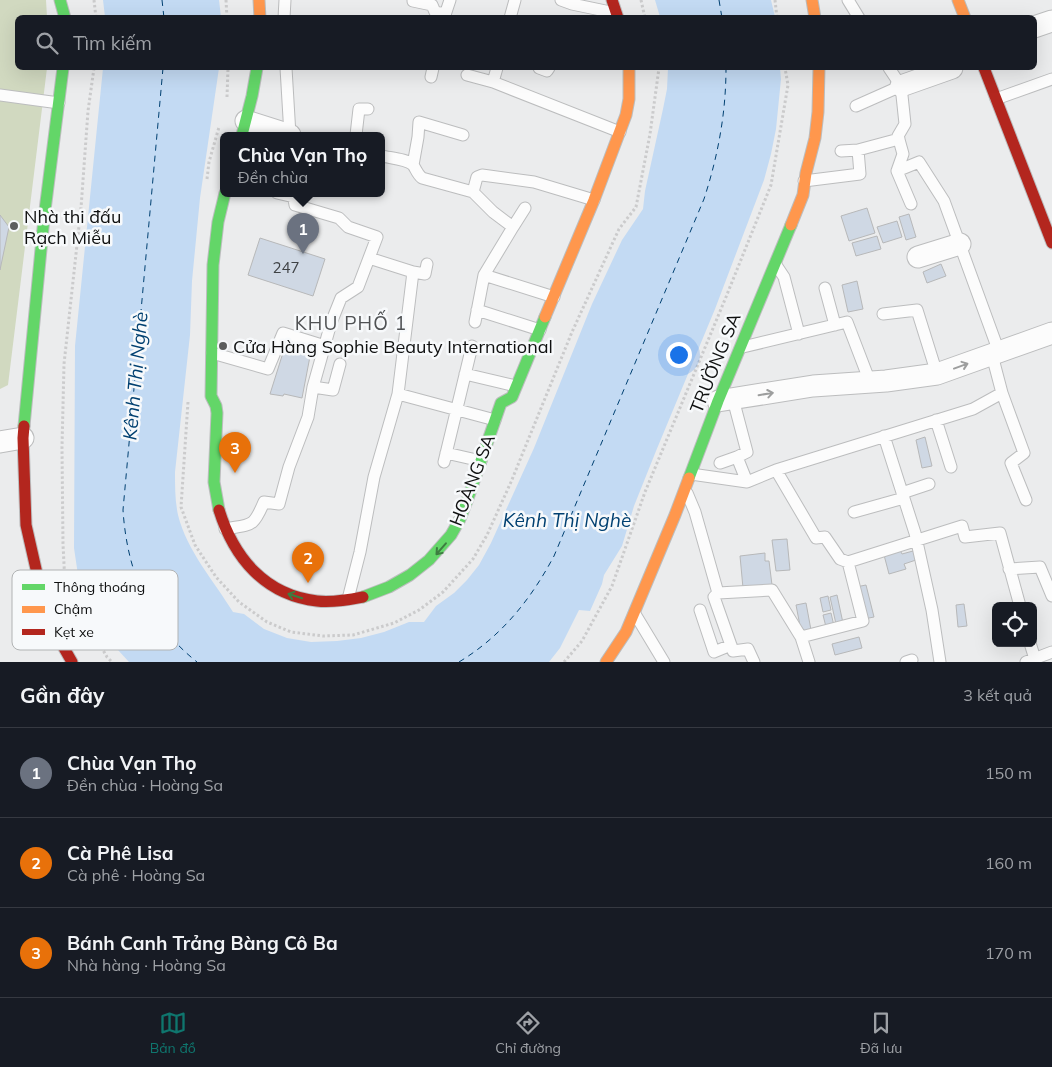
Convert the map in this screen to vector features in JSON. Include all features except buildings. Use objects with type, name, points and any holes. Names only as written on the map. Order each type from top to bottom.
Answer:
[{"type":"street","points":[[60,0],[64,15]]},
{"type":"street","points":[[259,0],[260,15]]},
{"type":"street","points":[[612,0],[617,15]]},
{"type":"street","points":[[812,0],[814,15]]},
{"type":"street","points":[[958,0],[963,15]]},
{"type":"street","points":[[1037,26],[1052,21]]},
{"type":"street","points":[[35,570],[26,525],[24,438],[44,218],[63,70]]},
{"type":"street","points":[[257,70],[244,128],[270,132]]},
{"type":"street","name":"HOÀNG SA","points":[[211,396],[217,408],[214,483],[219,510],[225,529],[241,556],[255,573],[273,587],[292,596],[312,601],[335,602],[378,592],[410,576],[424,566],[437,554],[460,520],[481,462],[499,422],[501,403],[514,391],[554,297],[594,200],[626,115],[629,99],[629,70]]},
{"type":"street","name":"TRƯỜNG SA","points":[[606,662],[626,632],[691,474],[726,400],[740,348],[803,195],[803,181],[815,136],[819,70]]},
{"type":"street","points":[[901,86],[946,70]]},
{"type":"street","points":[[985,70],[1049,230]]},
{"type":"street","name":"HOÀNG SA","points":[[204,409],[211,396],[214,252],[218,222],[225,197]]},
{"type":"street","points":[[918,257],[960,244]]},
{"type":"street","points":[[726,400],[813,386],[870,382],[937,374],[1052,333]]},
{"type":"street","points":[[514,391],[517,410]]},
{"type":"street","points":[[0,442],[24,438]]},
{"type":"street","points":[[202,445],[216,447]]},
{"type":"street","points":[[65,650],[72,662]]},
{"type":"lane","points":[[284,15],[285,0]]},
{"type":"lane","points":[[413,0],[432,5],[435,12],[442,15]]},
{"type":"lane","points":[[444,15],[450,0]]},
{"type":"lane","points":[[511,15],[514,0]]},
{"type":"lane","points":[[562,0],[613,15]]},
{"type":"lane","points":[[848,0],[856,15]]},
{"type":"lane","points":[[286,70],[290,132]]},
{"type":"lane","points":[[493,82],[496,70]]},
{"type":"lane","points":[[890,70],[901,86],[905,124],[898,136],[903,154],[897,171],[911,204]]},
{"type":"lane","points":[[468,75],[493,82],[620,132]]},
{"type":"lane","points":[[996,99],[1052,79]]},
{"type":"lane","points":[[856,106],[901,86]]},
{"type":"lane","points":[[0,95],[59,103]]},
{"type":"lane","points":[[356,132],[359,109],[368,109]]},
{"type":"lane","points":[[413,165],[418,137],[414,121],[464,135]]},
{"type":"lane","points":[[841,151],[858,150],[899,140]]},
{"type":"lane","points":[[803,181],[860,174],[858,150]]},
{"type":"lane","points":[[385,157],[413,165],[422,178],[472,192],[493,212],[513,227]]},
{"type":"lane","points":[[897,171],[919,162],[944,201],[996,353],[1002,393],[1024,453],[1011,463],[1026,500]]},
{"type":"lane","points":[[472,192],[477,177],[482,175],[534,182],[594,200]]},
{"type":"lane","points":[[225,529],[252,523],[257,518],[264,502],[279,504],[289,467],[308,417],[313,387],[341,298],[358,287],[377,237],[348,227],[339,218],[295,205],[294,197]]},
{"type":"lane","points":[[475,322],[484,275],[525,208]]},
{"type":"lane","points":[[369,258],[425,274],[427,264]]},
{"type":"lane","points":[[774,264],[784,277],[799,334]]},
{"type":"lane","points":[[347,600],[360,552],[374,477],[398,394],[413,272]]},
{"type":"lane","points":[[484,275],[554,297]]},
{"type":"lane","points":[[825,288],[834,325]]},
{"type":"lane","points":[[477,310],[540,330]]},
{"type":"lane","points":[[883,314],[917,310],[937,374]]},
{"type":"lane","points":[[740,348],[847,322],[870,382]]},
{"type":"lane","points":[[212,353],[268,369],[283,333],[325,346]]},
{"type":"lane","points":[[472,346],[446,458],[481,462]]},
{"type":"lane","points":[[313,387],[333,390],[340,364]]},
{"type":"lane","points":[[465,374],[514,391]]},
{"type":"lane","points":[[691,474],[747,482],[776,470],[973,409],[1002,393]]},
{"type":"lane","points":[[398,394],[499,422]]},
{"type":"lane","points":[[720,463],[747,452],[726,400]]},
{"type":"lane","points":[[936,420],[951,467]]},
{"type":"lane","points":[[884,436],[916,540],[932,610],[940,662]]},
{"type":"lane","points":[[737,457],[747,482]]},
{"type":"lane","points":[[776,470],[816,538],[825,537],[840,559],[848,562],[962,526],[965,536],[1000,533],[1019,602]]},
{"type":"lane","points":[[854,512],[929,484]]},
{"type":"lane","points":[[685,489],[696,512],[718,593]]},
{"type":"lane","points":[[801,636],[863,621],[848,562]]},
{"type":"lane","points":[[1010,569],[1040,567],[1052,596]]},
{"type":"lane","points":[[754,662],[748,649],[733,651],[714,597],[718,593],[772,590],[801,636],[809,662]]},
{"type":"lane","points":[[700,610],[714,652],[731,646]]},
{"type":"lane","points":[[634,613],[664,662]]},
{"type":"lane","points":[[1030,647],[1030,661],[1052,652]]},
{"type":"path","points":[[94,0],[96,15]]},
{"type":"path","points":[[226,0],[227,15]]},
{"type":"path","points":[[641,0],[644,15]]},
{"type":"path","points":[[775,0],[777,15]]},
{"type":"path","points":[[64,570],[62,447],[64,364],[81,208],[88,111],[94,70]]},
{"type":"path","points":[[227,100],[228,70]]},
{"type":"path","points":[[189,398],[181,507],[195,545],[216,576],[239,602],[267,622],[291,632],[323,636],[353,635],[394,623],[419,610],[443,592],[473,560],[487,535],[511,482],[572,332],[619,229],[636,206],[650,134],[659,70]]},
{"type":"path","points":[[564,662],[582,641],[612,586],[645,492],[723,306],[771,185],[788,85],[785,70]]},
{"type":"path","points":[[207,181],[209,162],[219,126]]},
{"type":"path","points":[[103,650],[112,662]]},
{"type":"green space","name":"Nhà thi đấu Rạch Miễu","points":[[0,0],[46,0],[47,15],[15,15],[15,70],[47,70],[8,385],[0,389]]},
{"type":"water","points":[[103,0],[219,0],[221,15],[105,15]]},
{"type":"water","points":[[655,0],[771,0],[775,15],[659,15]]},
{"type":"water","name":"Kênh Thị Nghè","points":[[103,70],[219,70],[200,198],[192,281],[190,335],[175,472],[177,510],[182,528],[194,553],[233,612],[244,614],[264,629],[287,638],[311,642],[337,641],[361,638],[384,632],[409,622],[424,622],[436,606],[454,593],[467,580],[479,565],[491,543],[534,448],[592,304],[622,240],[643,209],[645,191],[667,89],[668,70],[780,70],[776,129],[764,180],[715,309],[634,506],[622,546],[604,575],[590,611],[579,610],[560,648],[549,662],[129,662],[118,650],[178,650],[178,570],[77,570],[74,548],[75,346]]},
{"type":"ferry route","points":[[162,0],[164,15]]},
{"type":"ferry route","points":[[719,0],[722,15]]},
{"type":"ferry route","points":[[134,570],[125,532],[123,510],[163,70]]},
{"type":"ferry route","points":[[459,662],[489,641],[514,615],[536,587],[554,556],[704,199],[720,134],[725,101],[726,70]]},
{"type":"ferry route","points":[[178,645],[197,662]]},
{"type":"traffic: fast","points":[[60,0],[64,15]]},
{"type":"traffic: fast","points":[[24,426],[44,218],[63,70]]},
{"type":"traffic: fast","points":[[243,132],[257,70]]},
{"type":"traffic: fast","points":[[219,510],[214,482],[217,413],[211,396],[213,265],[218,222],[224,197]]},
{"type":"traffic: fast","points":[[689,478],[718,401],[791,225]]},
{"type":"traffic: fast","points":[[363,597],[389,587],[410,575],[429,560],[451,535],[467,501],[501,403],[512,397],[545,317]]},
{"type":"traffic: slow","points":[[259,0],[260,15]]},
{"type":"traffic: slow","points":[[812,0],[814,15]]},
{"type":"traffic: slow","points":[[958,0],[964,15]]},
{"type":"traffic: slow","points":[[545,317],[594,200],[626,115],[629,99],[629,70]]},
{"type":"traffic: slow","points":[[791,225],[803,195],[806,173],[815,138],[819,70]]},
{"type":"traffic: slow","points":[[606,662],[626,632],[689,478]]},
{"type":"traffic: jam","points":[[612,0],[617,15]]},
{"type":"traffic: jam","points":[[985,70],[1052,243]]},
{"type":"traffic: jam","points":[[24,426],[26,525],[36,570]]},
{"type":"traffic: jam","points":[[219,510],[233,544],[254,571],[267,582],[282,591],[298,597],[323,602],[363,597]]},
{"type":"traffic: jam","points":[[65,650],[72,662]]},
{"type":"place","name":"Nhà thi đấu Rạch Miễu","points":[[14,226]]},
{"type":"place","name":"Chùa Vạn Thọ","points":[[303,254]]},
{"type":"place","name":"Cửa Hàng Sophie Beauty International","points":[[223,346]]},
{"type":"place","name":"Bánh Canh Trảng Bàng Cô Ba","points":[[235,473]]},
{"type":"place","name":"Cà Phê Lisa","points":[[308,583]]},
{"type":"district","name":"KHU PHỐ 1","points":[[351,323]]}]
